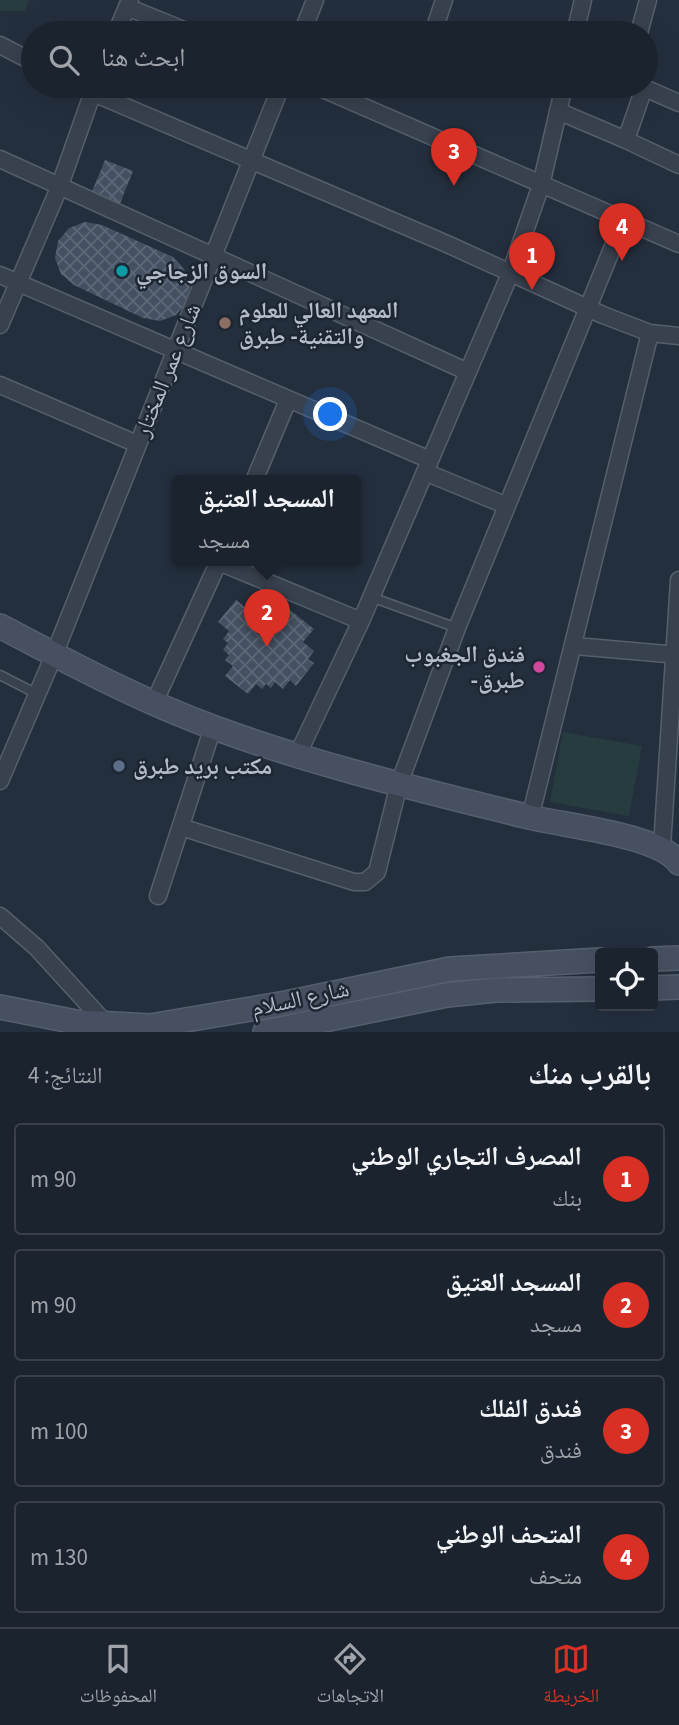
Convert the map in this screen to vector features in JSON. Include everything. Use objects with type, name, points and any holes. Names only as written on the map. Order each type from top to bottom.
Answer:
[{"type":"main road","points":[[0,626],[154,703],[213,727],[297,755],[399,784],[530,818],[662,847],[679,863]]},
{"type":"main road","points":[[658,959],[679,958]]},
{"type":"main road","name":"شارع السلام","points":[[0,1007],[33,1016],[107,1025],[150,1026],[450,969],[595,960]]},
{"type":"main road","points":[[658,988],[679,988]]},
{"type":"main road","name":"شارع السلام","points":[[265,1032],[447,995],[496,990],[595,989]]},
{"type":"street","points":[[307,21],[315,0]]},
{"type":"street","points":[[437,21],[444,0]]},
{"type":"street","points":[[578,21],[583,0]]},
{"type":"street","points":[[642,21],[648,0]]},
{"type":"street","points":[[121,21],[128,4],[165,21]]},
{"type":"street","points":[[0,45],[21,56]]},
{"type":"street","points":[[658,94],[679,103]]},
{"type":"street","points":[[0,325],[59,188],[91,98]]},
{"type":"street","points":[[112,98],[587,307],[650,333],[679,337]]},
{"type":"street","name":"شارع عمر المختار","points":[[0,781],[54,655],[276,98]]},
{"type":"street","points":[[343,98],[623,222],[679,244]]},
{"type":"street","points":[[297,755],[361,621],[510,274],[541,186],[561,98]]},
{"type":"street","points":[[626,140],[639,98]]},
{"type":"street","points":[[558,111],[679,165]]},
{"type":"street","points":[[0,159],[468,372]]},
{"type":"street","points":[[181,827],[354,882],[365,881],[377,872],[399,784],[457,628],[505,505],[623,222]]},
{"type":"street","points":[[0,275],[288,400],[505,505]]},
{"type":"street","points":[[530,818],[575,646],[650,333]]},
{"type":"street","points":[[0,385],[137,444]]},
{"type":"street","points":[[257,475],[288,400]]},
{"type":"street","points":[[154,703],[217,566]]},
{"type":"street","points":[[229,566],[361,621]]},
{"type":"street","points":[[662,847],[679,580]]},
{"type":"street","points":[[575,646],[675,654]]},
{"type":"street","points":[[158,896],[213,727]]},
{"type":"street","points":[[0,916],[37,948],[107,1025]]},
{"type":"lane","points":[[371,597],[457,628]]},
{"type":"lane","points":[[0,675],[37,694]]},
{"type":"green space","points":[[0,0],[29,0],[25,11],[0,11]]},
{"type":"green space","points":[[563,732],[642,746],[629,816],[550,802]]},
{"type":"building","points":[[105,160],[133,171],[119,206],[91,194]]},
{"type":"building","name":"السوق الزجاجي","points":[[85,222],[102,225],[173,257],[184,269],[190,285],[187,302],[176,315],[160,321],[143,318],[74,285],[61,274],[55,258],[58,241],[69,228]]},
{"type":"building","points":[[275,598],[314,629],[303,642],[314,651],[308,659],[314,663],[296,686],[290,680],[283,689],[275,682],[271,688],[266,684],[262,689],[256,684],[248,694],[225,676],[233,666],[225,660],[229,655],[223,650],[228,643],[223,639],[229,631],[218,622],[236,600],[246,608],[252,601],[265,611]]},
{"type":"place","name":"فندق الفلك","points":[[454,186]]},
{"type":"place","name":"المتحف الوطني","points":[[622,261]]},
{"type":"place","name":"السوق الزجاجي","points":[[122,271]]},
{"type":"place","name":"المصرف التجاري الوطني","points":[[532,290]]},
{"type":"place","name":"المعهد العالي للعلوم والتقنية- طبرق","points":[[225,323]]},
{"type":"place","name":"المسجد العتيق","points":[[267,647]]},
{"type":"place","name":"فندق الجغبوب -طبرق","points":[[539,667]]},
{"type":"place","name":"مكتب بريد طبرق","points":[[119,766]]}]
